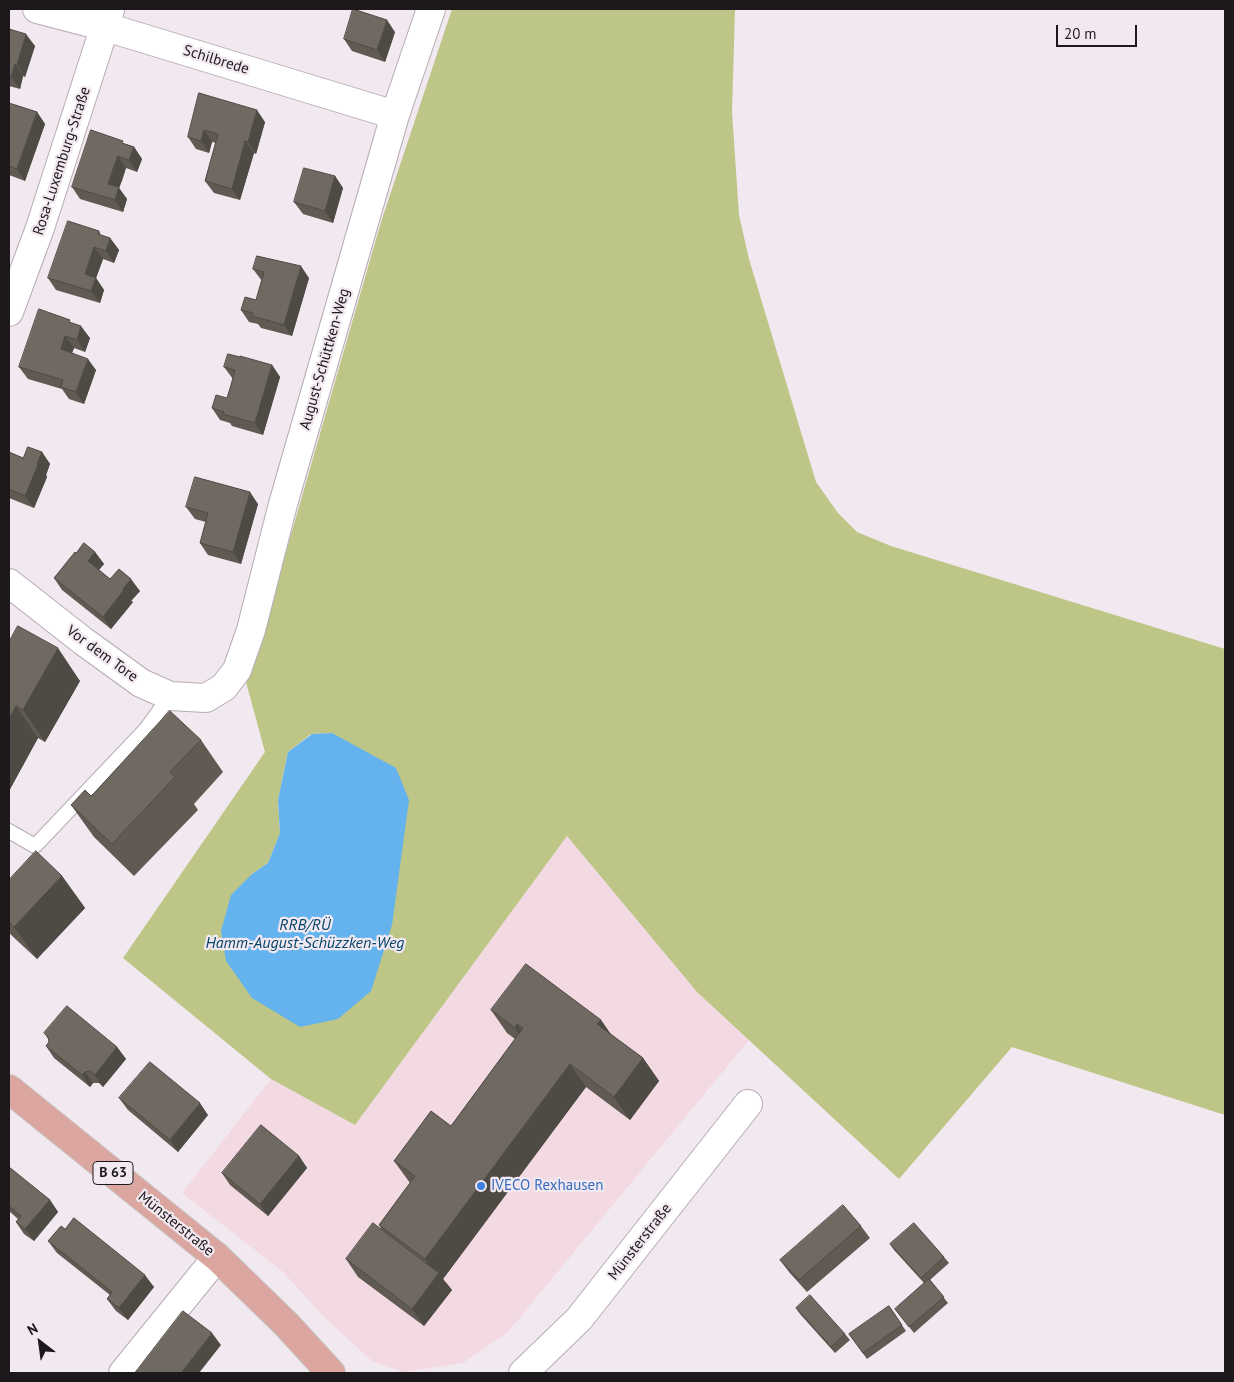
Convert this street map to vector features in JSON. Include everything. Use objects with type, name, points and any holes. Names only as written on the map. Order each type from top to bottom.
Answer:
[{"type":"main road","name":"Münsterstraße","points":[[9,1089],[217,1257],[286,1324],[331,1373]]},
{"type":"street","name":"Schilbrede","points":[[37,9],[108,18],[395,115]]},
{"type":"street","name":"August-Schüttken-Weg","points":[[206,698],[224,687],[237,670],[251,630],[286,495],[395,115],[431,9]]},
{"type":"street","name":"Rosa-Luxemburg-Straße","points":[[9,312],[40,228],[108,18]]},
{"type":"street","name":"Vor dem Tore","points":[[9,583],[83,642],[141,683],[170,696],[206,698]]},
{"type":"street","name":"Münsterstraße","points":[[523,1373],[579,1319],[748,1104]]},
{"type":"street","points":[[123,1373],[217,1257]]},
{"type":"lane","points":[[9,831],[35,846],[146,728],[170,696]]},
{"type":"shaded area","points":[[567,836],[697,992],[749,1040],[508,1332],[463,1363],[403,1372],[372,1361],[326,1319],[283,1272],[182,1193],[271,1079],[355,1125]]},
{"type":"green space","points":[[452,9],[735,9],[732,112],[739,215],[749,259],[816,482],[838,513],[857,532],[891,546],[1225,649],[1225,1115],[1012,1047],[899,1179],[697,992],[567,836],[355,1125],[271,1079],[123,958],[265,752],[246,682],[271,604],[381,222]],"holes":[[[332,733],[226,961],[252,874],[268,863],[280,833],[278,800],[288,752],[311,734]]]},
{"type":"water","name":"RRB/RÜ Hamm-August-Schüzzken-Weg","points":[[332,733],[396,768],[409,800],[392,925],[371,991],[338,1019],[300,1027],[252,998],[226,961],[221,931],[231,895],[252,874],[268,863],[280,833],[278,800],[288,752],[312,734]]},
{"type":"building","points":[[353,9],[387,20],[377,50],[344,39]]},
{"type":"building","points":[[9,29],[26,34],[17,65],[15,64],[11,77],[9,76]]},
{"type":"building","points":[[199,93],[257,110],[248,142],[245,141],[232,189],[205,181],[218,134],[204,130],[201,141],[188,137]]},
{"type":"building","points":[[9,103],[37,112],[17,169],[9,166]]},
{"type":"building","points":[[91,130],[123,141],[122,143],[134,147],[129,160],[118,156],[113,169],[108,184],[119,187],[115,200],[72,187]]},
{"type":"building","points":[[304,168],[335,176],[325,211],[294,202]]},
{"type":"building","points":[[68,221],[99,231],[98,234],[110,238],[106,251],[94,247],[85,274],[96,278],[91,291],[48,278]]},
{"type":"building","points":[[257,256],[301,266],[284,325],[252,316],[253,313],[241,310],[245,297],[256,300],[264,272],[253,269]]},
{"type":"building","points":[[39,309],[81,326],[77,340],[65,336],[61,349],[88,359],[76,392],[61,387],[63,380],[19,367]]},
{"type":"building","points":[[228,354],[272,365],[255,423],[223,414],[224,412],[212,408],[216,395],[227,398],[231,385],[235,370],[224,367]]},
{"type":"building","points":[[28,447],[42,452],[25,496],[9,489],[9,452],[23,458]]},
{"type":"building","points":[[195,477],[250,492],[233,552],[200,543],[208,513],[186,507]]},
{"type":"building","points":[[84,543],[95,552],[88,561],[110,579],[119,569],[131,579],[103,617],[54,578]]},
{"type":"building","points":[[18,626],[58,648],[23,710],[16,706],[9,719],[9,642]]},
{"type":"building","points":[[170,711],[201,740],[170,772],[175,777],[112,844],[71,805],[85,790],[91,796]]},
{"type":"building","points":[[36,851],[62,876],[14,927],[9,922],[9,880]]},
{"type":"building","points":[[526,964],[601,1020],[597,1024],[643,1058],[614,1097],[570,1064],[425,1259],[379,1225],[415,1176],[394,1161],[431,1111],[451,1126],[523,1028],[517,1024],[515,1028],[491,1010]]},
{"type":"building","points":[[67,1006],[117,1047],[95,1075],[90,1071],[82,1075],[46,1046],[49,1042],[48,1037],[44,1033]]},
{"type":"building","points":[[150,1062],[200,1103],[170,1140],[119,1098]]},
{"type":"building","points":[[261,1125],[299,1156],[260,1204],[222,1173]]},
{"type":"building","points":[[9,1167],[50,1200],[25,1229],[16,1222],[21,1216],[9,1206]]},
{"type":"building","points":[[843,1205],[861,1226],[799,1280],[780,1260]]},
{"type":"building","points":[[74,1218],[145,1275],[119,1308],[107,1299],[112,1292],[48,1241],[61,1226],[65,1229]]},
{"type":"building","points":[[373,1223],[439,1273],[412,1309],[346,1259]]},
{"type":"building","points":[[914,1223],[944,1257],[921,1278],[890,1244]]},
{"type":"building","points":[[929,1279],[944,1297],[909,1327],[895,1309]]},
{"type":"building","points":[[810,1295],[845,1334],[831,1347],[796,1308]]},
{"type":"building","points":[[889,1306],[902,1325],[863,1353],[849,1334]]},
{"type":"building","points":[[183,1311],[212,1333],[181,1373],[135,1373]]},
{"type":"place","name":"IVECO Rexhausen","points":[[481,1186]]}]
